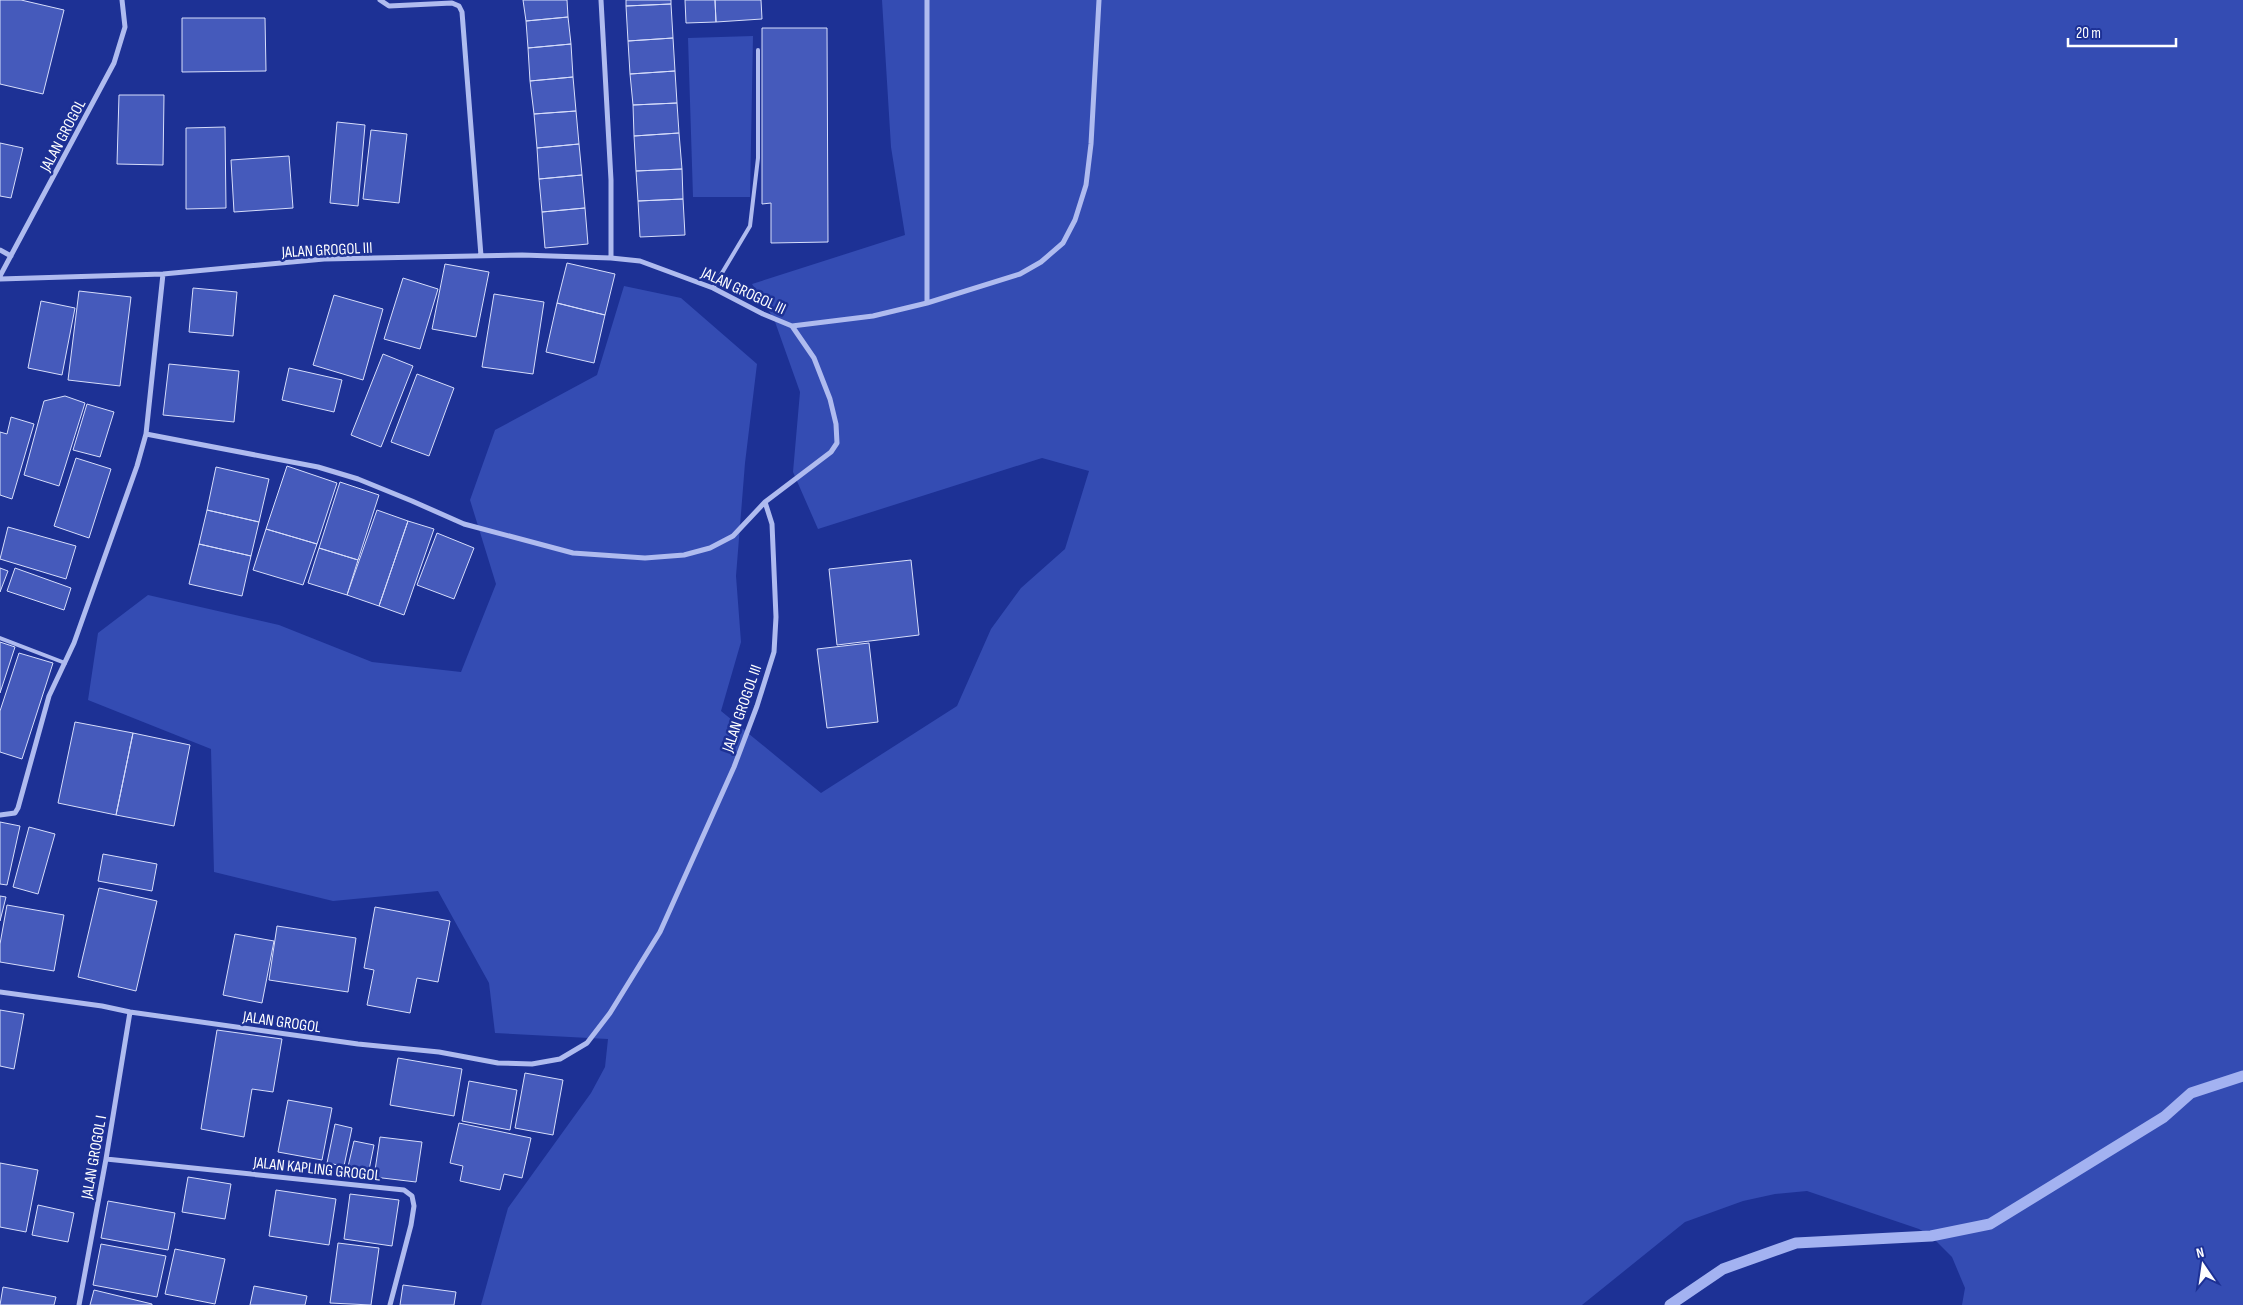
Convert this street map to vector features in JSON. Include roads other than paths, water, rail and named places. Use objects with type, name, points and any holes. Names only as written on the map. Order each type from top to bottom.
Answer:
[{"type":"street","name":"JALAN GROGOL","points":[[0,277],[114,63],[125,27],[122,0]]},
{"type":"street","points":[[380,0],[389,6],[452,3],[459,6],[462,12],[481,256]]},
{"type":"street","points":[[601,0],[611,180],[611,258]]},
{"type":"street","points":[[927,0],[927,303]]},
{"type":"street","points":[[792,326],[873,316],[927,303],[1020,274],[1041,262],[1063,243],[1075,220],[1086,185],[1091,144],[1100,0]]},
{"type":"street","points":[[0,250],[11,256]]},
{"type":"street","name":"JALAN GROGOL III","points":[[0,277],[163,274],[324,259],[481,256],[611,258],[640,261],[713,288],[763,314],[792,326],[814,358],[830,399],[836,424],[837,443],[831,452],[765,502],[772,524],[776,617],[774,652],[753,715],[727,783],[660,932],[610,1013],[587,1043],[560,1059]]},
{"type":"street","points":[[0,815],[15,813],[18,808],[49,696],[66,663],[137,466],[146,434],[163,274]]},
{"type":"street","points":[[146,434],[318,467],[403,497],[464,524],[573,553],[645,558],[684,555],[710,548],[733,536],[765,502]]},
{"type":"street","name":"JALAN GROGOL","points":[[0,992],[358,1044],[439,1052],[498,1063],[532,1064],[560,1059]]},
{"type":"street","name":"JALAN GROGOL I","points":[[79,1305],[106,1159],[130,1012]]},
{"type":"street","name":"JALAN KAPLING GROGOL","points":[[106,1159],[404,1190],[412,1196],[412,1216],[390,1305]]},
{"type":"lane","points":[[713,288],[750,226],[758,158],[758,50]]},
{"type":"lane","points":[[0,638],[66,663]]},
{"type":"waterway","points":[[1670,1305],[1723,1269],[1796,1243],[1931,1236],[1990,1224],[2164,1117],[2191,1093],[2243,1076]]}]
